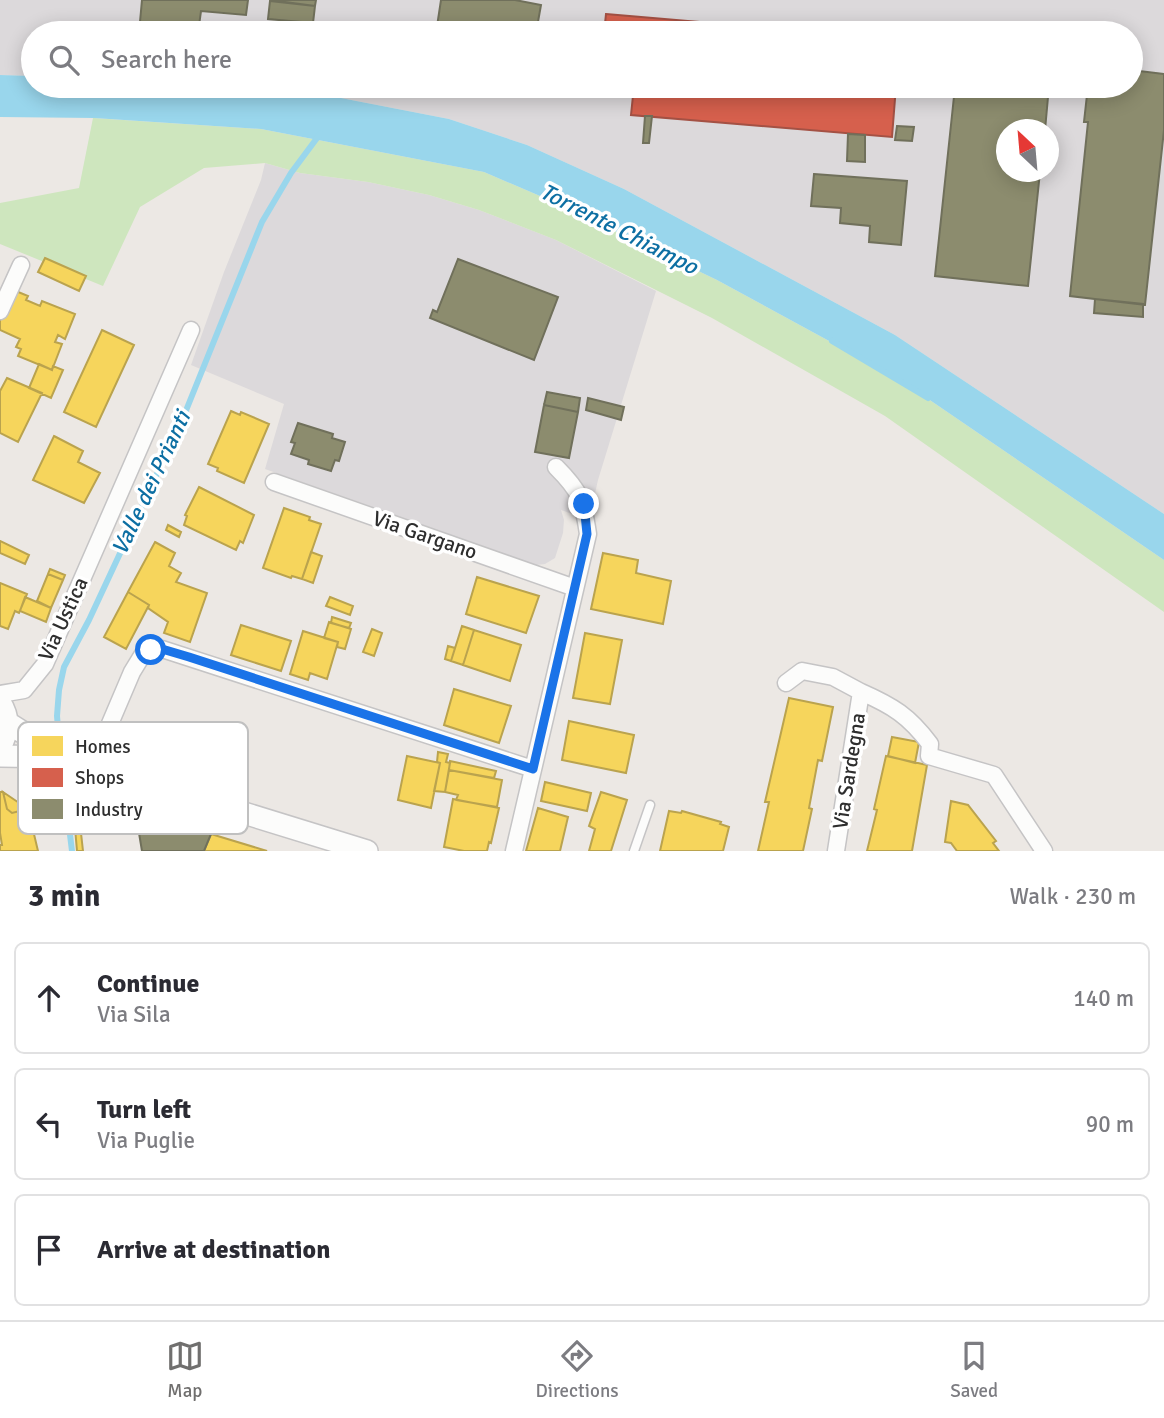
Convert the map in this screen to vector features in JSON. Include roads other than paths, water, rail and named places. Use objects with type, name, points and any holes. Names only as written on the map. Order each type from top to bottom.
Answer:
[{"type":"main road","points":[[0,702],[8,723],[6,736],[0,747]]},
{"type":"main road","points":[[8,723],[18,729]]},
{"type":"main road","points":[[0,756],[18,756]]},
{"type":"main road","points":[[248,814],[367,851]]},
{"type":"street","points":[[0,311],[21,265]]},
{"type":"street","name":"Via Ustica","points":[[0,694],[24,690],[45,664],[191,330]]},
{"type":"street","points":[[514,851],[587,534],[584,504],[573,484],[556,467]]},
{"type":"street","name":"Via Gargano","points":[[274,482],[575,588]]},
{"type":"street","points":[[112,722],[143,654],[162,649],[533,769]]},
{"type":"street","name":"Via Sardegna","points":[[786,683],[802,671],[833,677],[890,704],[914,722],[930,744],[929,756],[994,775],[1044,851]]},
{"type":"street","name":"Via Sardegna","points":[[836,851],[862,691]]},
{"type":"lane","points":[[635,851],[650,805]]},
{"type":"water","points":[[0,75],[21,76],[21,98],[341,98],[449,119],[527,145],[624,189],[895,335],[1164,514],[1164,560],[899,379],[717,280],[561,205],[484,172],[261,129],[94,118],[0,117]]},
{"type":"waterway","name":"Valle dei Prianti","points":[[58,722],[59,690],[64,667],[89,620],[183,418],[262,222],[291,173],[320,134]]},
{"type":"waterway","name":"Torrente Chiampo","points":[[832,341],[928,398]]},
{"type":"waterway","name":"Valle dei Prianti","points":[[70,834],[72,851]]}]
